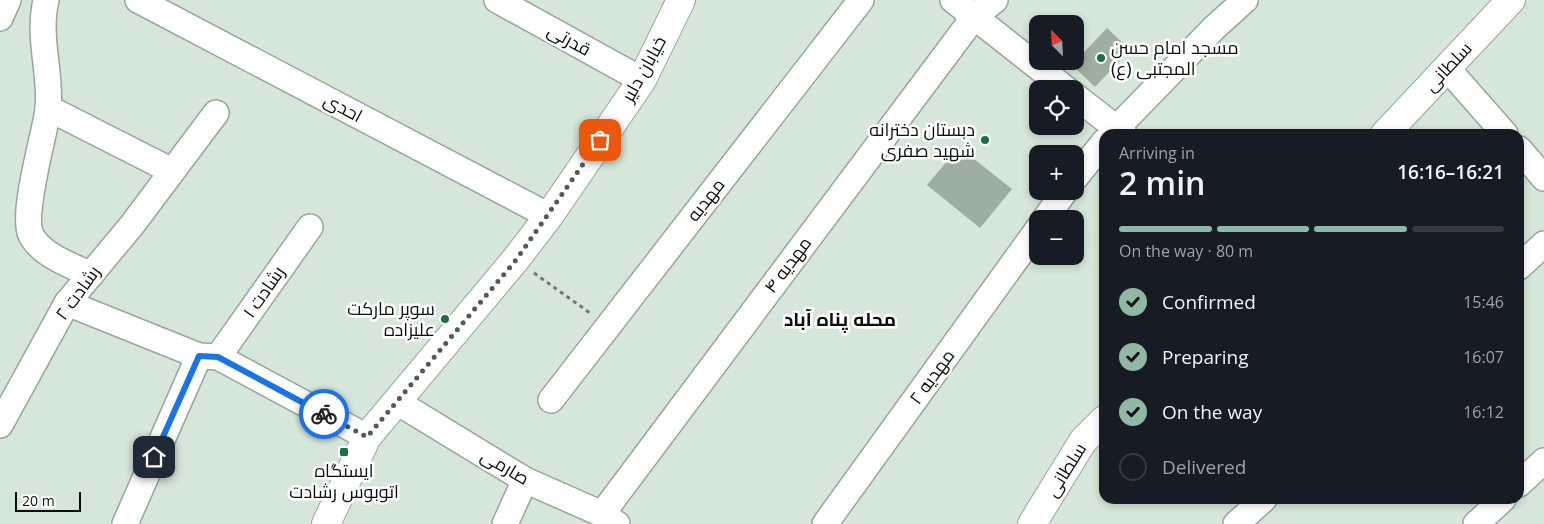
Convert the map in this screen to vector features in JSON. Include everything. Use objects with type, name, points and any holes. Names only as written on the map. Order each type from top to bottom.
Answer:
[{"type":"street","points":[[0,18],[8,0]]},
{"type":"street","points":[[46,0],[42,17],[48,108],[28,211],[31,234],[46,252],[90,275]]},
{"type":"street","name":"احدی","points":[[138,0],[548,216]]},
{"type":"street","name":"قدرتی","points":[[497,0],[642,80]]},
{"type":"street","name":"خیابان دلیر","points":[[326,524],[367,437],[516,260],[548,216],[642,80],[680,0]]},
{"type":"street","name":"مهدیه","points":[[551,400],[861,0]]},
{"type":"street","points":[[953,0],[1054,80]]},
{"type":"street","name":"مهدیه ۴","points":[[610,519],[974,17],[995,0]]},
{"type":"street","points":[[1118,129],[1214,28],[1245,0]]},
{"type":"street","name":"سلطانی","points":[[1390,129],[1511,0]]},
{"type":"street","points":[[1447,68],[1501,129]]},
{"type":"street","points":[[1084,105],[1108,129]]},
{"type":"street","points":[[48,108],[172,171]]},
{"type":"street","name":"رشادت ۲","points":[[4,409],[67,303],[132,225],[216,113]]},
{"type":"street","points":[[1084,168],[1099,150]]},
{"type":"street","points":[[1524,155],[1544,178]]},
{"type":"street","name":"رشادت ۱","points":[[125,524],[209,356],[310,227]]},
{"type":"street","name":"مهدیه ۲","points":[[825,524],[1029,241]]},
{"type":"street","points":[[1524,262],[1544,244]]},
{"type":"street","points":[[67,303],[209,356],[367,437]]},
{"type":"street","name":"صارمی","points":[[397,402],[525,480],[610,519]]},
{"type":"street","name":"سلطانی","points":[[1032,524],[1083,441],[1099,425]]},
{"type":"street","points":[[1524,479],[1544,461]]},
{"type":"street","points":[[505,524],[525,480]]},
{"type":"street","points":[[1236,524],[1258,504]]},
{"type":"street","points":[[1476,524],[1498,504]]},
{"type":"path","points":[[516,260],[608,327]]},
{"type":"building","name":"مسجد امام حسن المجتبی (ع)","points":[[1107,28],[1130,50],[1095,87],[1077,70],[1084,70],[1084,52]]},
{"type":"building","points":[[959,147],[1012,189],[980,228],[927,185]]},
{"type":"way so far","points":[[324,414],[367,437],[516,260],[600,140]]},
{"type":"place","name":"مسجد امام حسن المجتبی (ع)","points":[[1101,58]]},
{"type":"place","name":"دبستان دخترانه شهید صفری","points":[[985,140]]},
{"type":"place","name":"سوپر مارکت علیزاده","points":[[445,319]]},
{"type":"place","name":"ایستگاه اتوبوس رشادت","points":[[344,452]]},
{"type":"district","name":"محله پناه آباد","points":[[840,319]]},
{"type":"route","points":[[154,457],[199,356],[218,357],[324,414]]}]
